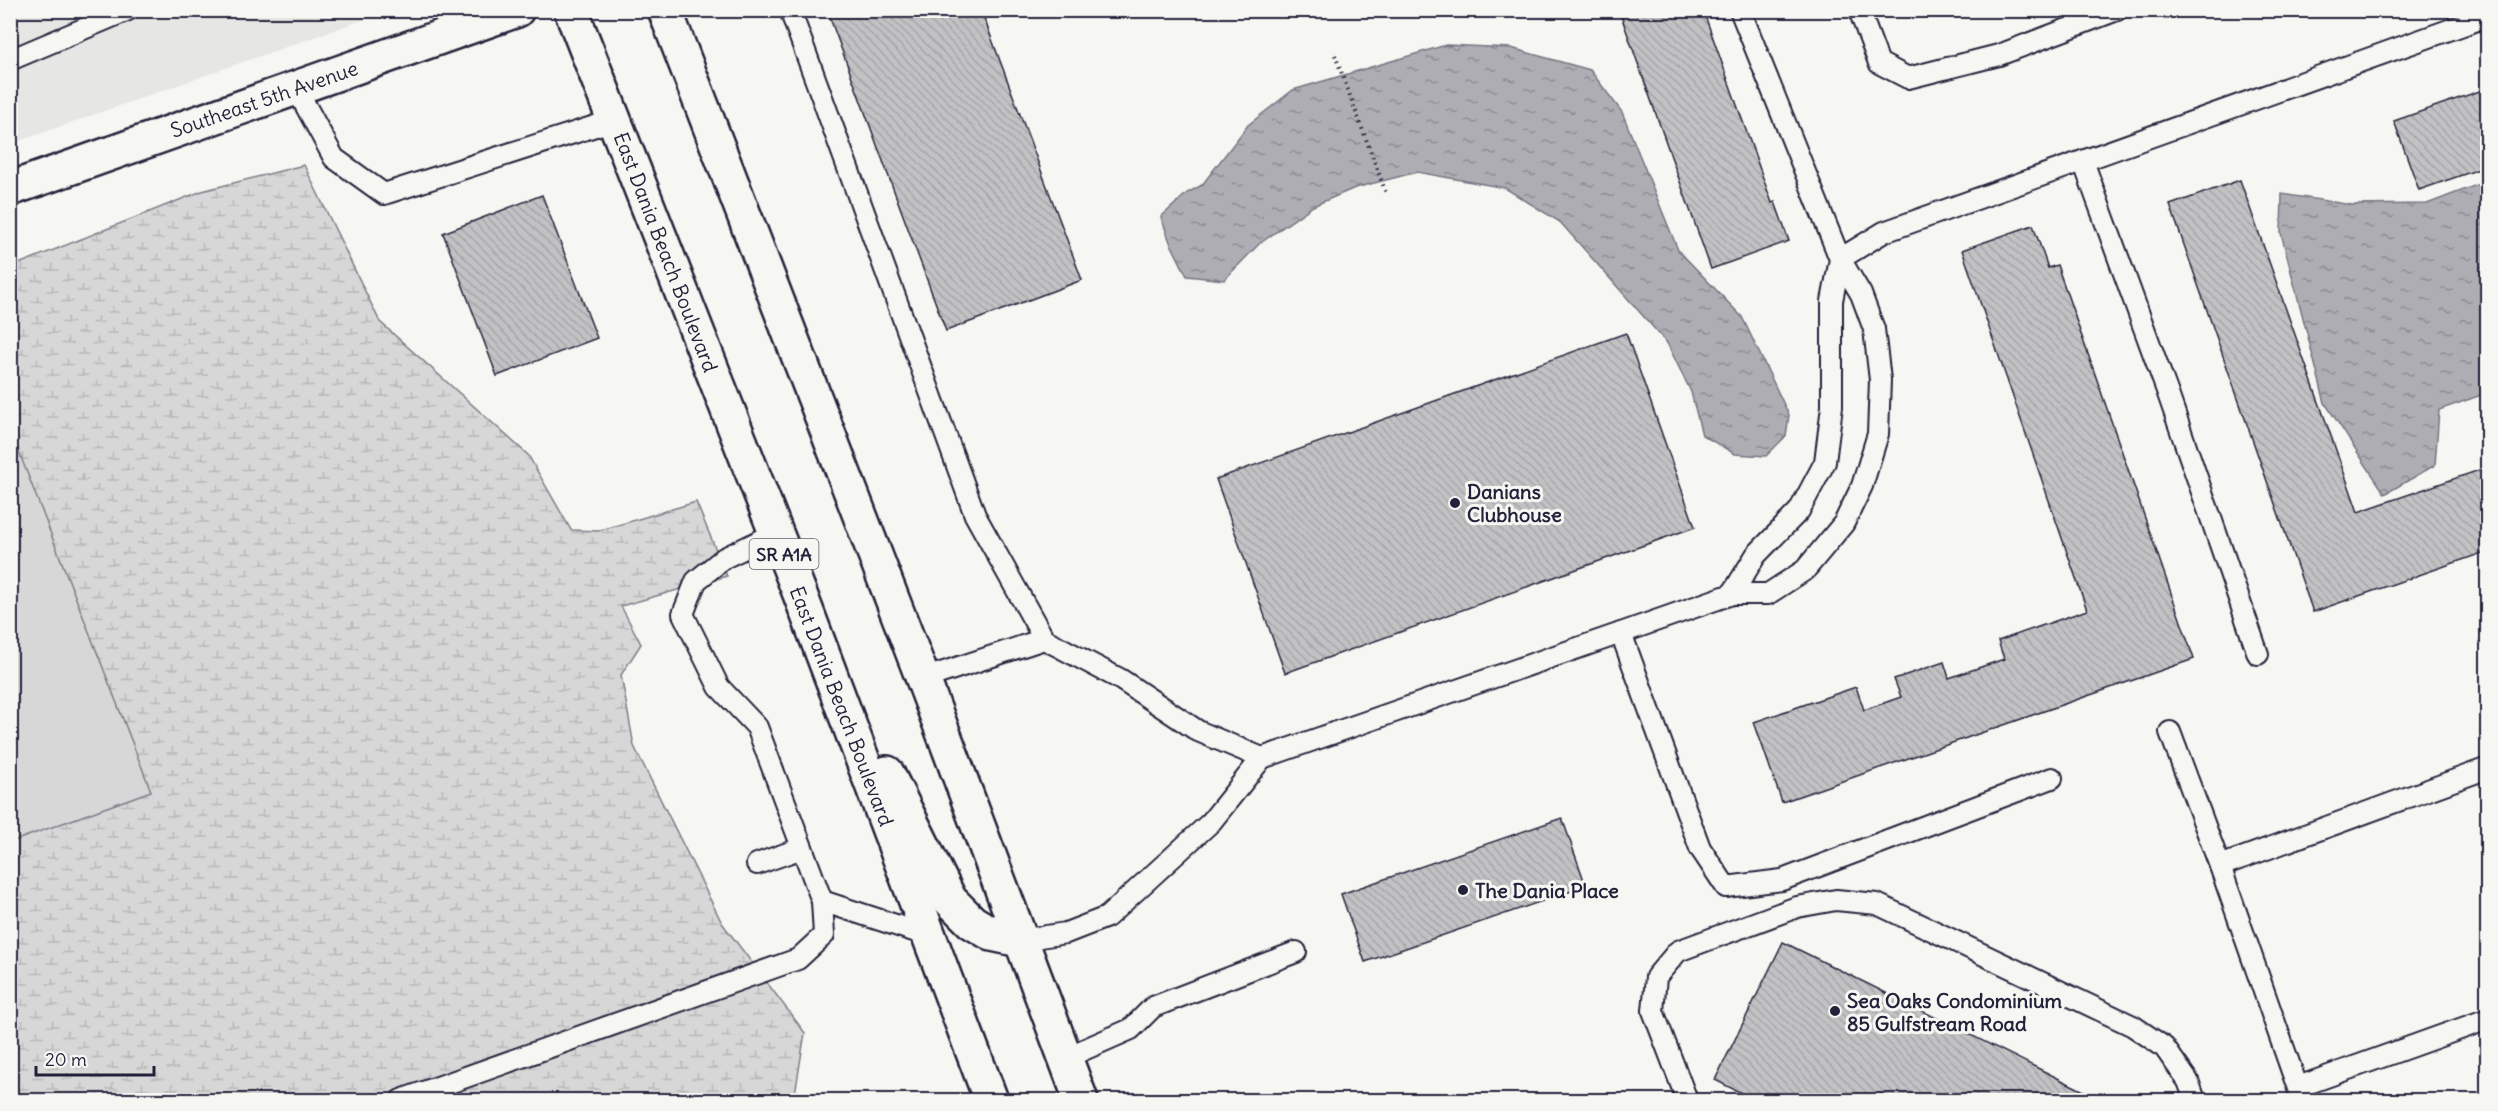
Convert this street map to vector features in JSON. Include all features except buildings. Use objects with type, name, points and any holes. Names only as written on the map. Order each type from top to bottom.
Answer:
[{"type":"main road","name":"Southeast 5th Avenue","points":[[10,189],[517,10]]},
{"type":"main road","name":"East Dania Beach Boulevard","points":[[571,10],[800,594],[991,1101]]},
{"type":"main road","points":[[665,10],[923,679],[1081,1101]]},
{"type":"main road","points":[[800,594],[950,900],[972,922],[992,934],[1020,940]]},
{"type":"lane","points":[[10,60],[128,10]]},
{"type":"lane","points":[[790,10],[975,514],[1044,639],[1120,679],[1198,731],[1262,758]]},
{"type":"lane","points":[[1020,940],[1066,933],[1107,917],[1211,822],[1262,758],[1732,594],[1768,594],[1805,570],[1844,523],[1862,486],[1878,434],[1880,380],[1871,320],[1861,294],[1840,259],[1740,10]]},
{"type":"lane","points":[[1860,10],[1879,63],[1908,78],[1999,55],[2117,10]]},
{"type":"lane","points":[[1732,594],[1756,555],[1799,511],[1825,462],[1832,406],[1832,302],[1840,259],[1884,232],[2487,16]]},
{"type":"lane","points":[[296,88],[334,158],[384,194],[614,120]]},
{"type":"lane","points":[[2083,161],[2258,654]]},
{"type":"lane","points":[[401,1101],[798,959],[824,935],[822,901],[757,727],[719,687],[683,614],[696,580],[724,558],[776,532]]},
{"type":"lane","points":[[1621,633],[1700,848],[1726,887],[1782,880],[2052,778]]},
{"type":"lane","points":[[923,679],[1044,639]]},
{"type":"lane","points":[[2170,732],[2300,1094],[2487,1019]]},
{"type":"lane","points":[[2220,866],[2487,768]]},
{"type":"lane","points":[[757,864],[802,848]]},
{"type":"lane","points":[[1687,1101],[1653,1011],[1656,977],[1678,951],[1797,907],[1836,900],[1877,904],[2133,1026],[2164,1047],[2188,1081],[2195,1101]]},
{"type":"lane","points":[[822,901],[929,936]]},
{"type":"lane","points":[[1065,1058],[1131,1029],[1153,1007],[1296,952]]},
{"type":"path","points":[[1335,55],[1386,193]]},
{"type":"shaded area","points":[[11,10],[388,11],[11,144]]},
{"type":"green space","points":[[304,165],[380,322],[528,455],[571,530],[598,531],[696,502],[727,576],[621,606],[641,644],[621,675],[634,746],[722,923],[805,1033],[794,1100],[11,1100],[11,267],[202,191]]},
{"type":"green space","points":[[10,429],[151,791],[11,842],[10,842]]},
{"type":"water","points":[[1446,45],[1511,48],[1590,70],[1622,112],[1678,250],[1742,317],[1789,415],[1786,436],[1766,456],[1735,454],[1702,435],[1691,392],[1667,343],[1560,222],[1505,188],[1417,172],[1355,188],[1313,206],[1259,244],[1224,280],[1187,276],[1170,242],[1161,217],[1187,193],[1202,185],[1248,125],[1293,90]]},
{"type":"water","points":[[2487,181],[2487,393],[2439,410],[2435,465],[2385,494],[2325,403],[2281,233],[2282,194],[2352,205],[2427,204]]},
{"type":"place","name":"Danians Clubhouse","points":[[1455,503]]},
{"type":"place","name":"The Dania Place","points":[[1463,890]]},
{"type":"place","name":"Sea Oaks Condominium 85 Gulfstream Road","points":[[1835,1011]]}]
